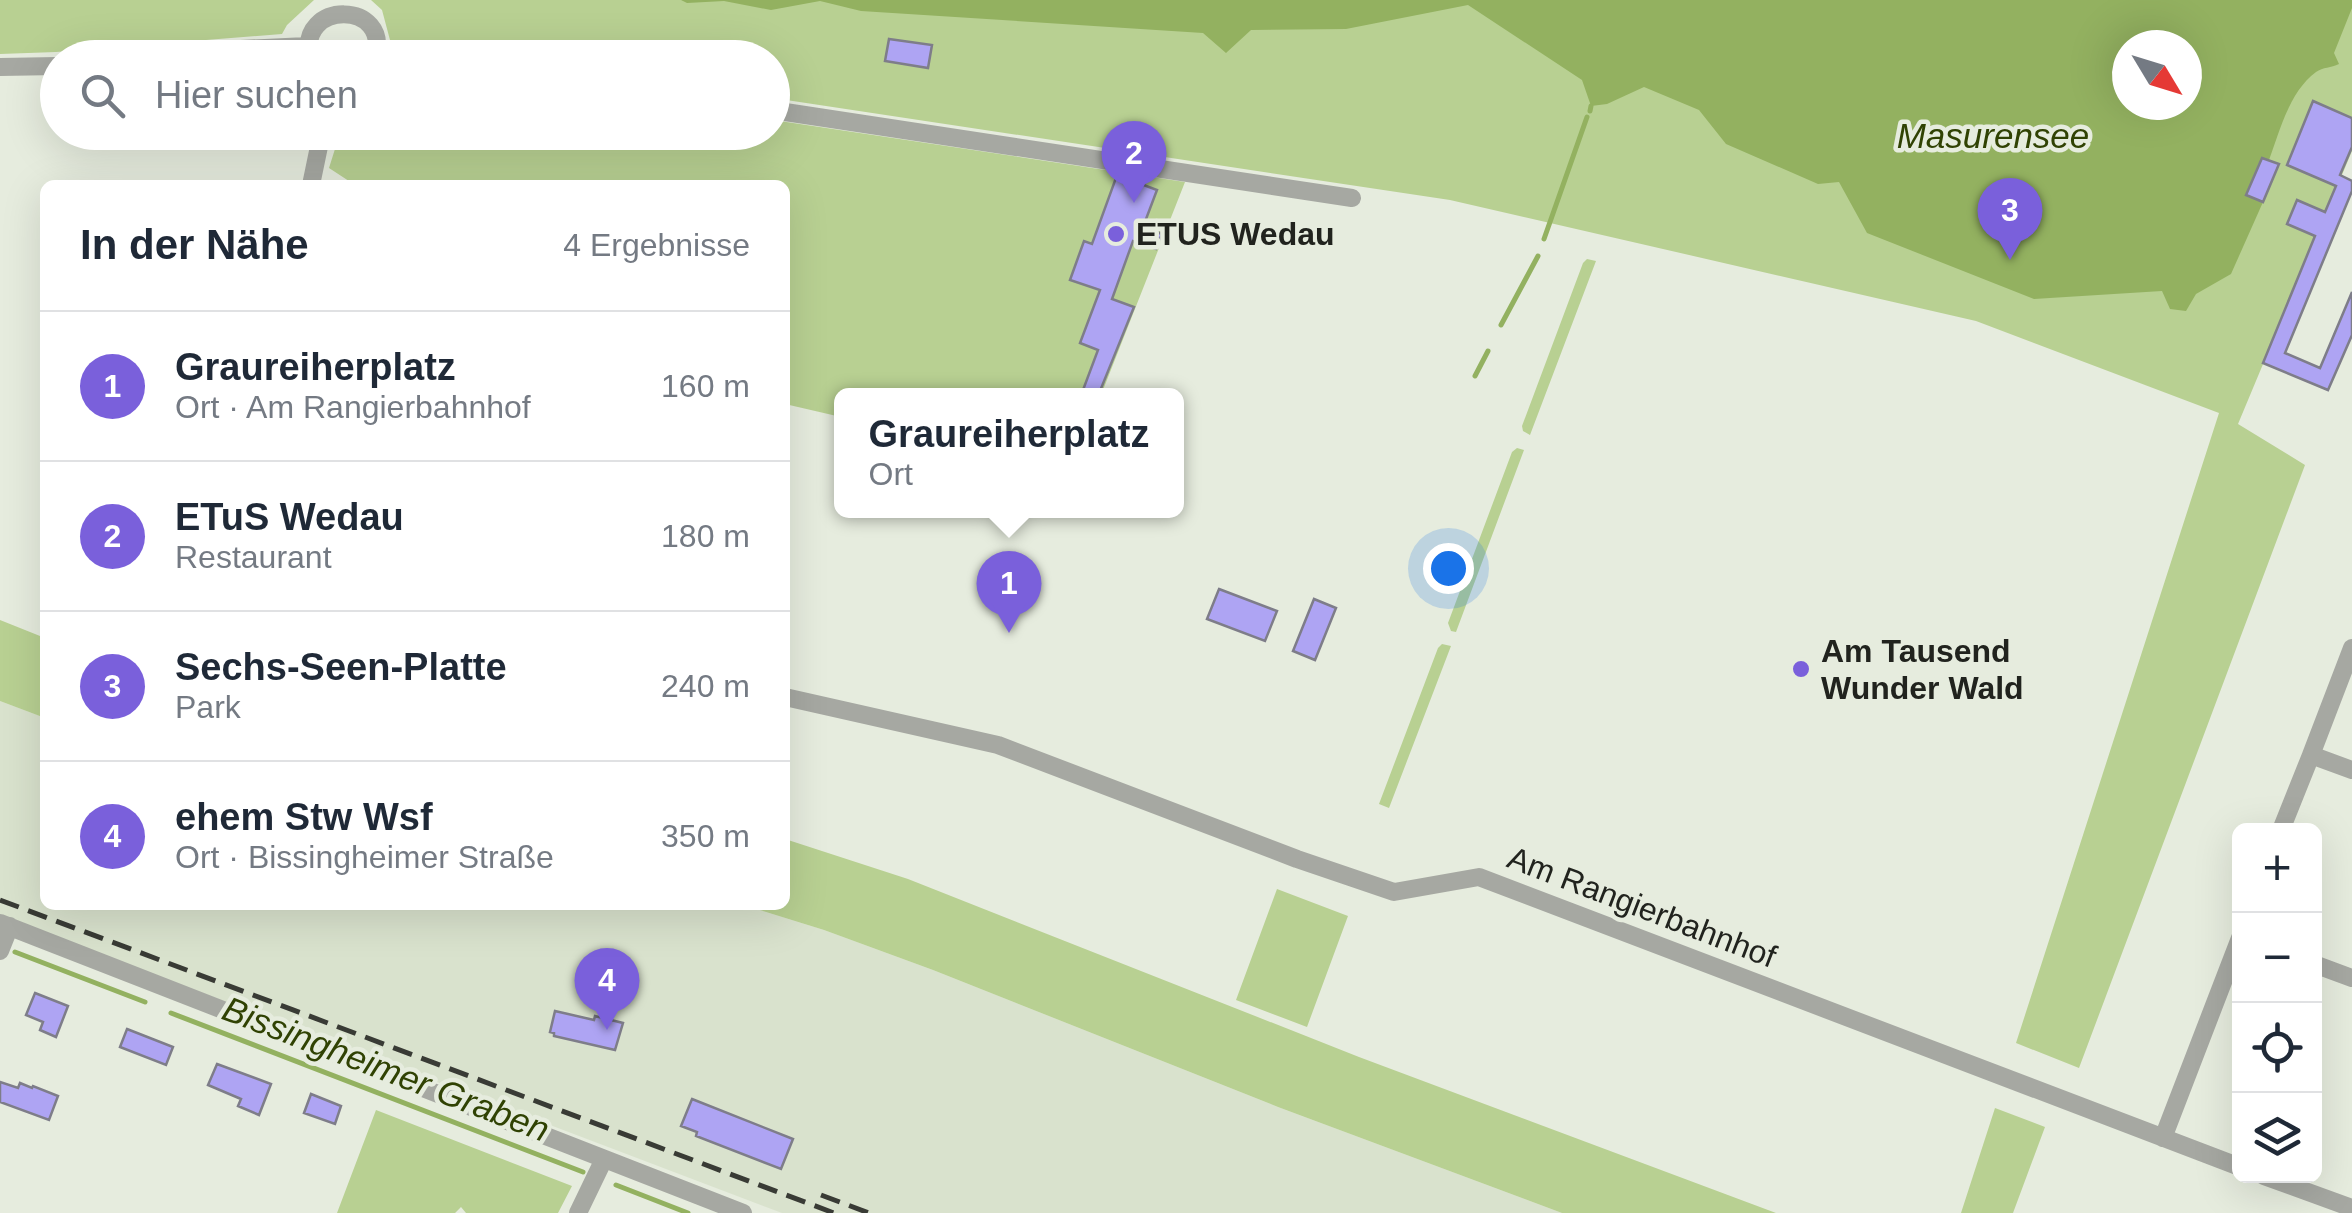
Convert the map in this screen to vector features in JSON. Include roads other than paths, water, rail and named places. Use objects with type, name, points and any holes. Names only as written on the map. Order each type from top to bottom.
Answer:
[{"type":"street","points":[[309,40],[317,8],[358,13],[372,25],[377,40]]},
{"type":"street","points":[[0,68],[40,67]]},
{"type":"street","points":[[790,113],[1352,198]]},
{"type":"street","points":[[313,180],[319,150]]},
{"type":"street","points":[[2284,823],[2352,648]]},
{"type":"street","name":"Am Rangierbahnhof","points":[[790,698],[998,745],[1394,892],[1479,877],[2232,1163]]},
{"type":"street","points":[[2311,755],[2352,770]]},
{"type":"street","points":[[0,951],[5,924],[744,1213]]},
{"type":"street","points":[[2163,1138],[2232,959]]},
{"type":"street","points":[[2322,967],[2352,978]]},
{"type":"street","points":[[578,1213],[604,1159]]},
{"type":"street","points":[[2283,1183],[2352,1208]]},
{"type":"water","name":"Masurensee","points":[[681,0],[2352,0],[2352,8],[2334,53],[2339,64],[2319,70],[2307,80],[2287,113],[2269,160],[2262,158],[2246,195],[2263,202],[2231,274],[2196,294],[2186,311],[2170,309],[2162,291],[2034,299],[1867,233],[1839,182],[1818,184],[1726,144],[1699,110],[1644,87],[1607,104],[1591,106],[1582,80],[1468,5],[1346,29],[1251,30],[1226,53],[1203,33],[861,11],[820,1],[771,10],[724,1]]},
{"type":"waterway","points":[[1590,111],[1591,106]]},
{"type":"waterway","points":[[1544,239],[1587,117]]},
{"type":"waterway","points":[[1501,325],[1538,256]]},
{"type":"waterway","points":[[1475,376],[1488,351]]},
{"type":"waterway","name":"Bissingheimer Graben","points":[[15,952],[145,1002]]},
{"type":"waterway","name":"Bissingheimer Graben","points":[[171,1013],[583,1172]]},
{"type":"waterway","name":"Bissingheimer Graben","points":[[616,1185],[688,1213]]},
{"type":"railway","points":[[0,900],[834,1213]]},
{"type":"railway","points":[[821,1195],[869,1213]]},
{"type":"place","name":"ETuS Wedau","points":[[1134,203]]},
{"type":"place","name":"ETUS Wedau","points":[[1116,234]]},
{"type":"place","name":"Sechs-Seen-Platte","points":[[2010,260]]},
{"type":"place","name":"Graureiherplatz","points":[[1009,633]]},
{"type":"place","name":"Am Tausend Wunder Wald","points":[[1801,669]]},
{"type":"place","name":"ehem Stw Wsf","points":[[607,1030]]}]
